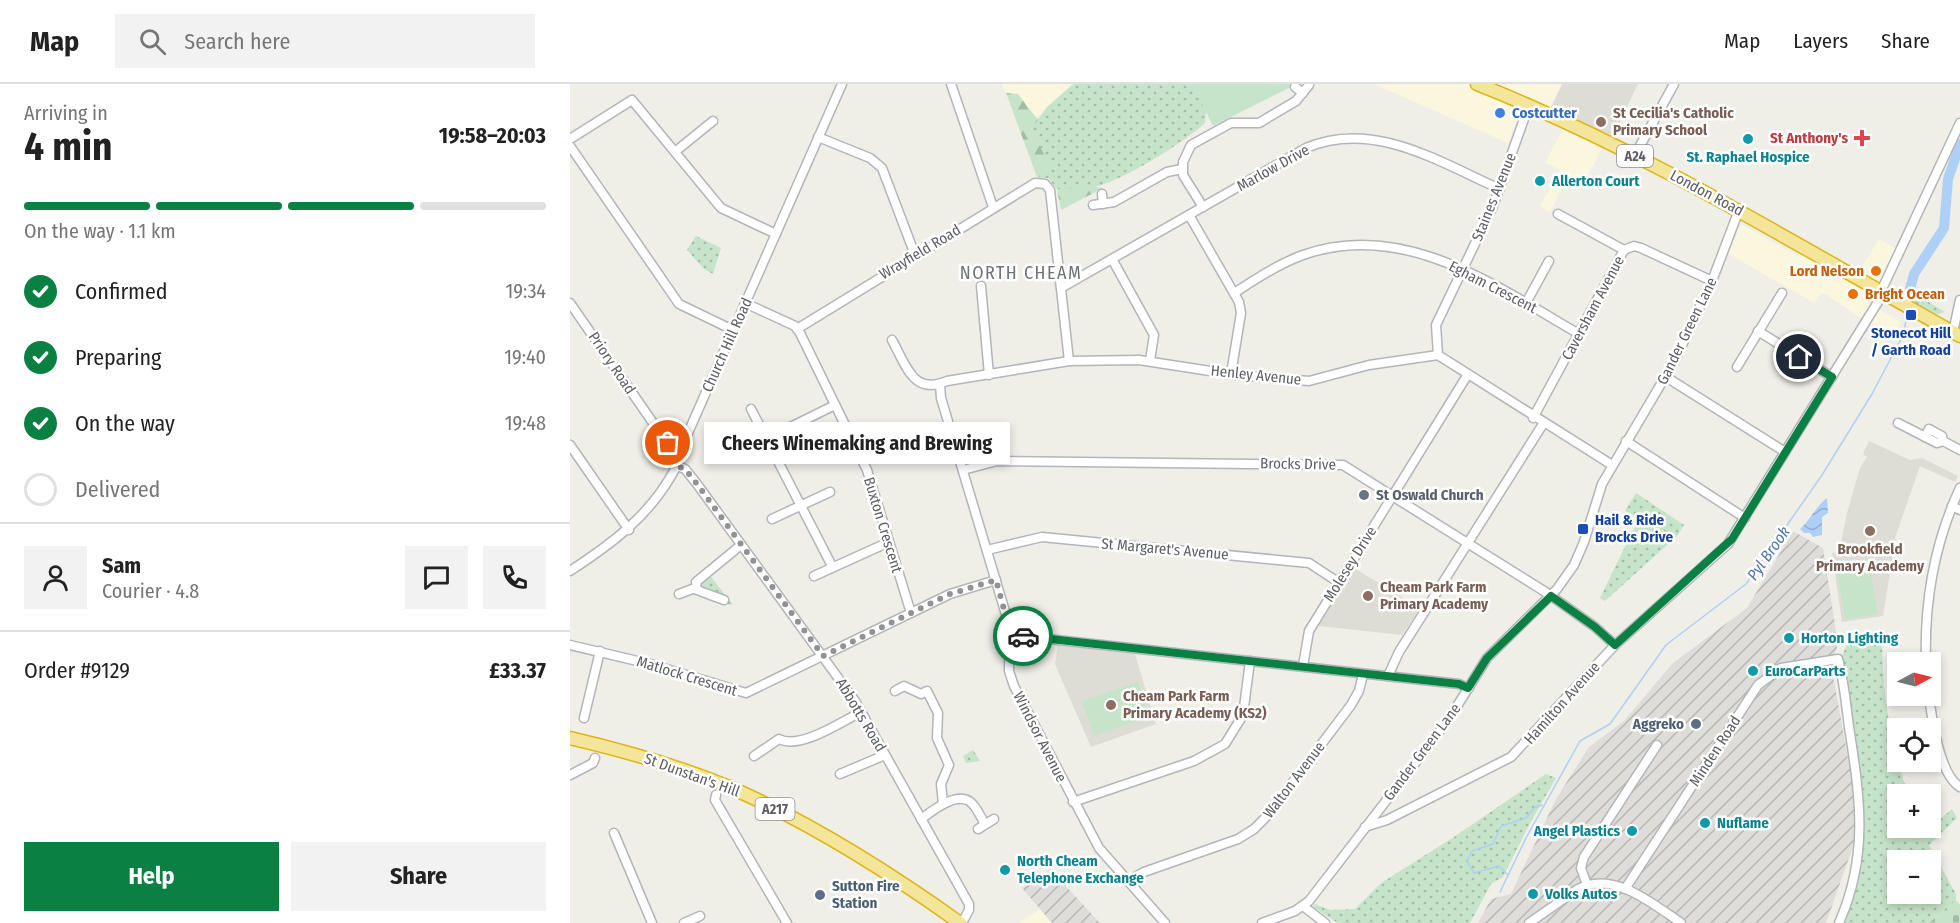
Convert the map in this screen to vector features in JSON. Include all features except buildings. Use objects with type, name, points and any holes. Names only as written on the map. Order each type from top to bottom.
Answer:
[{"type":"highway","name":"London Road","points":[[1485,85],[1635,155],[1739,210],[1957,334]]},
{"type":"highway","name":"St Dunstan's Hill","points":[[570,738],[642,756],[754,799],[854,854],[961,923]]},
{"type":"street","name":"Church Hill Road","points":[[570,571],[629,530],[652,505],[677,466],[678,450],[684,442],[734,330],[841,84]]},
{"type":"street","points":[[951,84],[993,207]]},
{"type":"street","points":[[1635,155],[1674,84]]},
{"type":"street","points":[[1294,87],[1306,89]]},
{"type":"street","points":[[1203,207],[1184,179],[1182,169],[1188,149],[1195,142],[1236,121],[1259,123],[1292,104],[1306,89]]},
{"type":"street","points":[[570,139],[626,101],[632,100],[721,208],[776,234]]},
{"type":"street","name":"Staines Avenue","points":[[1438,355],[1436,325],[1500,189],[1529,105]]},
{"type":"street","points":[[676,151],[713,121]]},
{"type":"street","name":"Hamilton Avenue","points":[[1365,827],[1387,820],[1512,757],[1615,645],[1728,544],[1882,293],[1960,123]]},
{"type":"street","points":[[819,137],[864,155],[882,168],[915,255]]},
{"type":"street","name":"Marlow Drive","points":[[1061,288],[1320,142],[1345,138],[1370,138],[1400,146],[1500,189]]},
{"type":"street","points":[[570,146],[679,304],[734,330]]},
{"type":"street","points":[[1093,205],[1114,202],[1167,172],[1182,169]]},
{"type":"street","name":"Wrayfield Road","points":[[797,328],[1035,183],[1045,184],[1050,190],[1061,288]]},
{"type":"street","points":[[1102,194],[1103,204]]},
{"type":"street","name":"Gander Green Lane","points":[[1262,923],[1303,906],[1319,890],[1449,719],[1487,658],[1551,596],[1566,577],[1580,553],[1598,494],[1612,465],[1666,377],[1712,281],[1739,210]]},
{"type":"street","points":[[1558,214],[1624,250]]},
{"type":"street","points":[[1189,215],[1234,292],[1241,313],[1231,374]]},
{"type":"street","name":"Egham Crescent","points":[[1234,292],[1290,260],[1341,246],[1391,246],[1416,252],[1463,269],[1579,334]]},
{"type":"street","name":"Caversham Avenue","points":[[1533,418],[1624,250],[1634,246],[1641,248],[1712,281]]},
{"type":"street","points":[[1112,259],[1154,335],[1150,360]]},
{"type":"street","points":[[1526,303],[1549,261]]},
{"type":"street","points":[[981,286],[989,375]]},
{"type":"street","points":[[1061,288],[1070,361]]},
{"type":"street","points":[[1737,367],[1782,293]]},
{"type":"street","points":[[1957,334],[1960,300]]},
{"type":"street","name":"Priory Road","points":[[570,303],[660,433],[678,450]]},
{"type":"street","points":[[745,303],[797,328]]},
{"type":"street","name":"Buxton Crescent","points":[[797,328],[867,470],[911,613]]},
{"type":"street","points":[[1758,331],[1832,377]]},
{"type":"street","points":[[892,340],[916,382],[940,385]]},
{"type":"street","points":[[1438,355],[1533,418],[1612,465]]},
{"type":"street","name":"Henley Avenue","points":[[940,385],[1070,361],[1150,360],[1231,374],[1309,381],[1379,363],[1438,355]]},
{"type":"street","name":"Molesey Drive","points":[[1303,666],[1309,631],[1468,374]]},
{"type":"street","points":[[1666,377],[1785,453]]},
{"type":"street","name":"Windsor Avenue","points":[[940,385],[940,398],[1011,635],[1010,677],[1073,802],[1099,848],[1165,923]]},
{"type":"street","points":[[766,439],[835,405]]},
{"type":"street","points":[[751,409],[832,566]]},
{"type":"street","points":[[1898,423],[1937,443],[1943,441],[1960,450]]},
{"type":"street","points":[[1388,676],[1399,652],[1543,424]]},
{"type":"street","points":[[1626,441],[1745,518]]},
{"type":"street","points":[[570,445],[629,530]]},
{"type":"street","name":"Brocks Drive","points":[[963,470],[997,461],[1334,463],[1343,465],[1551,596],[1595,627],[1615,645]]},
{"type":"street","name":"Abbotts Road","points":[[677,466],[685,469],[691,477],[823,656],[861,712],[969,904],[969,910],[961,923]]},
{"type":"street","points":[[1926,652],[1927,599],[1940,540],[1956,508],[1960,488]]},
{"type":"street","points":[[772,519],[830,492]]},
{"type":"street","name":"St Margaret's Avenue","points":[[987,550],[1042,537],[1309,563],[1338,582]]},
{"type":"street","points":[[814,576],[889,542]]},
{"type":"street","points":[[695,588],[696,582],[709,569],[741,545]]},
{"type":"street","name":"Matlock Crescent","points":[[570,645],[671,669],[746,693],[950,594],[996,580]]},
{"type":"street","points":[[679,594],[695,588],[724,600]]},
{"type":"street","points":[[1011,635],[1459,684],[1468,688]]},
{"type":"street","points":[[584,718],[600,651]]},
{"type":"street","name":"Minden Road","points":[[1625,889],[1758,686],[1781,668],[1838,659],[1857,782],[1861,828],[1853,885],[1839,923]]},
{"type":"street","points":[[1073,802],[1194,760],[1225,744],[1243,715],[1250,661]]},
{"type":"street","name":"Walton Avenue","points":[[1128,881],[1144,872],[1238,839],[1260,823],[1351,705],[1359,691],[1363,674]]},
{"type":"street","points":[[896,691],[904,686],[921,694],[927,691],[938,713],[937,738],[949,765],[941,784],[944,804]]},
{"type":"street","points":[[1931,706],[1942,756],[1950,777],[1960,787]]},
{"type":"street","points":[[754,756],[780,739],[786,742],[802,741],[861,712]]},
{"type":"street","points":[[1587,885],[1581,868],[1584,857],[1657,745]]},
{"type":"street","points":[[840,774],[885,755]]},
{"type":"street","points":[[570,775],[593,763],[595,758]]},
{"type":"street","points":[[716,795],[715,800],[786,920],[776,923]]},
{"type":"street","points":[[921,819],[944,804],[964,799],[969,801],[977,812],[982,827],[994,819]]},
{"type":"street","points":[[1379,810],[1387,820]]},
{"type":"street","points":[[614,833],[652,923]]},
{"type":"street","points":[[1529,923],[1587,885],[1602,883],[1625,889],[1681,923]]},
{"type":"street","points":[[1303,906],[1325,923]]},
{"type":"street","points":[[684,923],[700,916]]},
{"type":"shaded area","points":[[1002,84],[1073,84],[1037,117],[1016,120]]},
{"type":"shaded area","points":[[1374,84],[1562,84],[1549,110],[1526,98],[1508,143]]},
{"type":"shaded area","name":"St Cecilia's Catholic Primary School","points":[[1562,84],[1638,84],[1613,136],[1551,108]]},
{"type":"shaded area","points":[[1563,128],[1602,148],[1582,188],[1566,180],[1550,212],[1540,206],[1560,170],[1545,163]]},
{"type":"shaded area","points":[[1741,224],[1797,256],[1807,245],[1858,274],[1879,239],[1897,249],[1869,303],[1901,322],[1893,340],[1827,295],[1821,293],[1814,303],[1729,254]]},
{"type":"shaded area","name":"Brookfield Primary Academy","points":[[1869,441],[1910,460],[1922,458],[1958,476],[1955,482],[1920,466],[1896,535],[1883,616],[1842,622],[1832,553],[1839,552],[1847,513],[1860,468],[1867,457],[1863,454]]},
{"type":"shaded area","points":[[1793,531],[1823,548],[1838,644],[1831,665],[1854,791],[1855,841],[1826,923],[1478,923],[1491,899],[1511,894],[1556,799],[1589,747],[1624,721],[1673,663],[1747,608]]},
{"type":"shaded area","name":"Cheam Park Farm Primary Academy","points":[[1354,568],[1420,608],[1402,635],[1319,626]]},
{"type":"shaded area","name":"Cheam Park Farm Primary Academy (KS2)","points":[[1058,645],[1135,654],[1156,724],[1091,747],[1055,664]]},
{"type":"shaded area","points":[[1050,869],[1100,923],[1052,923],[1022,888]]},
{"type":"shaded area","points":[[1040,909],[1052,923],[1018,923]]},
{"type":"green space","points":[[1073,84],[1192,84],[1206,110],[1205,123],[1168,150],[1121,177],[1090,188],[1057,189],[1048,178],[1038,178],[1043,170],[1031,129],[1047,107]]},
{"type":"green space","points":[[1192,84],[1297,84],[1213,126]]},
{"type":"green space","points":[[1006,93],[1018,94],[1038,120],[1031,129],[1050,166],[1045,176],[1037,177]]},
{"type":"green space","points":[[1103,188],[1061,210],[1057,189]]},
{"type":"green space","points":[[696,236],[721,248],[713,274],[704,269],[687,250]]},
{"type":"green space","points":[[1913,293],[1945,312],[1935,315],[1910,301]]},
{"type":"green space","points":[[1636,493],[1684,525],[1677,536],[1605,601],[1600,598],[1639,518],[1625,511]]},
{"type":"green space","points":[[1869,560],[1878,614],[1845,619],[1836,565]]},
{"type":"green space","points":[[709,574],[733,605],[728,604],[726,598],[703,589],[701,582]]},
{"type":"green space","points":[[1882,639],[1889,718],[1887,718],[1887,772],[1902,772],[1905,784],[1887,784],[1887,838],[1936,838],[1929,845],[1932,850],[1887,850],[1887,904],[1941,904],[1941,867],[1956,894],[1956,900],[1929,923],[1841,923],[1854,893],[1862,861],[1864,828],[1863,794],[1840,661],[1847,644]]},
{"type":"green space","points":[[1138,682],[1149,717],[1094,736],[1082,701]]},
{"type":"green space","points":[[973,750],[980,761],[966,763],[963,756]]},
{"type":"green space","points":[[1546,774],[1556,778],[1503,877],[1491,884],[1470,923],[1338,923],[1313,907],[1315,904],[1330,910],[1355,909],[1381,883],[1454,837]]},
{"type":"green space","points":[[1952,809],[1957,818],[1941,833],[1941,818]]},
{"type":"green space","points":[[1956,900],[1960,905],[1960,923],[1929,923]]},
{"type":"water","points":[[1827,498],[1828,513],[1822,517],[1822,535],[1813,537],[1810,533],[1804,533],[1800,529]]},
{"type":"waterway","name":"Pyl Brook","points":[[1908,297],[1914,274],[1944,228],[1948,179],[1960,144]]},
{"type":"waterway","name":"Pyl Brook","points":[[1500,892],[1526,838],[1580,741],[1610,724],[1666,645],[1746,584],[1822,475],[1872,394],[1902,337],[1906,321]]},
{"type":"waterway","name":"Pyl Brook","points":[[1508,875],[1499,866],[1474,873],[1467,861],[1472,851],[1493,844],[1501,826],[1526,818],[1534,808],[1542,805]]},
{"type":"way so far","points":[[668,443],[678,450],[677,466],[685,469],[697,484],[823,656],[950,594],[996,580],[1011,635],[1023,636]]},
{"type":"place","name":"Costcutter","points":[[1500,113]]},
{"type":"place","name":"St Cecilia's Catholic Primary School","points":[[1601,122]]},
{"type":"place","name":"St Anthony's","points":[[1862,138]]},
{"type":"place","name":"St. Raphael Hospice","points":[[1748,139]]},
{"type":"place","name":"Allerton Court","points":[[1540,181]]},
{"type":"place","name":"Lord Nelson","points":[[1876,271]]},
{"type":"place","name":"Bright Ocean","points":[[1853,294]]},
{"type":"place","name":"Stonecot Hill / Garth Road","points":[[1911,315]]},
{"type":"place","name":"Cheers Winemaking and Brewing","points":[[668,443]]},
{"type":"place","name":"St Oswald Church","points":[[1364,495]]},
{"type":"place","name":"Hail & Ride Brocks Drive","points":[[1583,529]]},
{"type":"place","name":"Brookfield Primary Academy","points":[[1870,531]]},
{"type":"place","name":"Cheam Park Farm Primary Academy","points":[[1368,596]]},
{"type":"place","name":"Horton Lighting","points":[[1789,638]]},
{"type":"place","name":"EuroCarParts","points":[[1753,671]]},
{"type":"place","name":"Cheam Park Farm Primary Academy (KS2)","points":[[1111,705]]},
{"type":"place","name":"Aggreko","points":[[1696,724]]},
{"type":"place","name":"Nuflame","points":[[1705,823]]},
{"type":"place","name":"Angel Plastics","points":[[1632,831]]},
{"type":"place","name":"North Cheam Telephone Exchange","points":[[1005,870]]},
{"type":"place","name":"Volks Autos","points":[[1533,894]]},
{"type":"place","name":"Sutton Fire Station","points":[[820,895]]},
{"type":"district","name":"NORTH CHEAM","points":[[1021,273]]},
{"type":"route","points":[[1023,636],[1462,684],[1468,688],[1487,658],[1551,596],[1595,627],[1615,645],[1732,539],[1832,377],[1799,357]]}]
